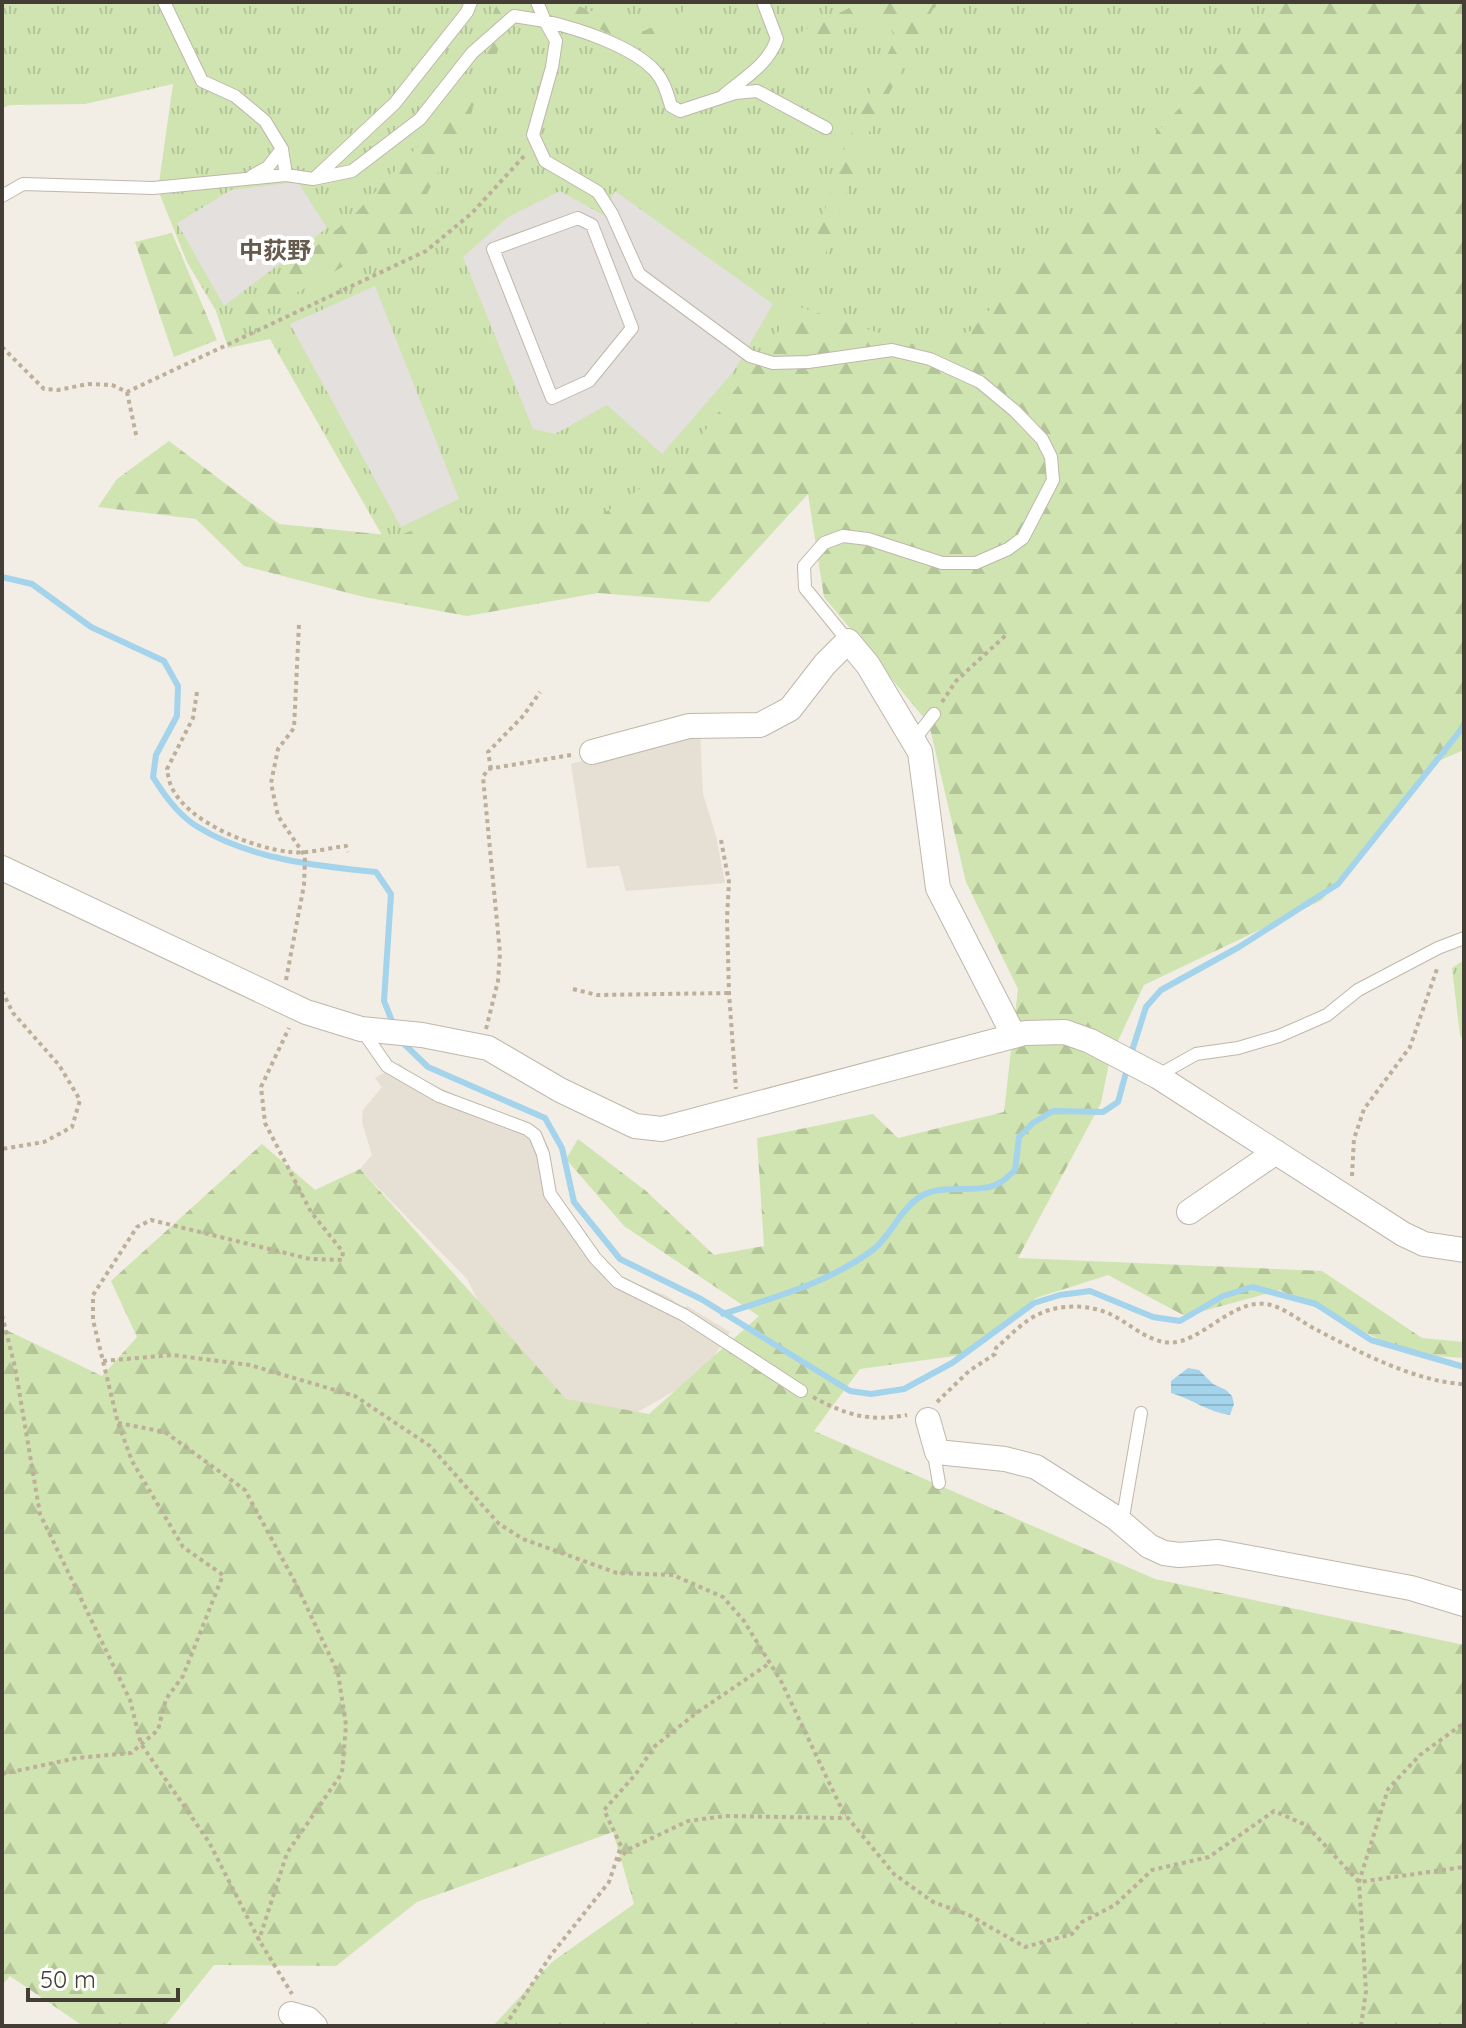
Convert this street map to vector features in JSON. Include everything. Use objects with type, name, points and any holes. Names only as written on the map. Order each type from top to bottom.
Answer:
[{"type":"street","points":[[592,752],[689,726],[760,725],[790,709],[825,664],[848,641],[868,665],[920,752],[938,888],[1014,1036]]},
{"type":"street","points":[[2,868],[290,1004],[372,1030],[409,1033],[482,1047],[635,1126],[662,1129],[1025,1033],[1065,1032],[1090,1041],[1152,1074],[1403,1234],[1424,1244],[1464,1250]]},
{"type":"street","points":[[1189,1212],[1276,1152]]},
{"type":"street","points":[[932,1430],[1005,1459],[1027,1454],[1036,1467],[1122,1523],[1149,1546],[1164,1553],[1218,1552],[1411,1588],[1464,1604]]},
{"type":"lane","points":[[164,2],[202,81],[235,96],[265,121],[282,149],[286,175]]},
{"type":"lane","points":[[313,179],[395,103],[467,12],[471,2]]},
{"type":"lane","points":[[537,2],[556,41],[533,135],[545,161],[598,192],[639,274],[750,356],[773,363],[892,350],[930,359],[980,382],[1042,439],[1051,457],[1053,480],[1023,538],[1008,549],[976,563],[942,563],[868,539],[843,536],[824,543],[804,566],[805,588],[848,641]]},
{"type":"lane","points":[[718,100],[751,75],[774,48],[777,39],[763,2]]},
{"type":"lane","points":[[2,196],[23,184],[153,188],[286,175],[313,179],[352,171],[420,119],[472,53],[514,16],[575,28],[631,54],[654,70],[664,84],[671,106],[680,111],[735,93],[757,91],[826,128]]},
{"type":"lane","points":[[246,179],[268,167],[282,149]]},
{"type":"lane","points":[[578,218],[592,225],[607,260],[632,328],[589,381],[552,398],[493,249],[578,218]]},
{"type":"lane","points":[[607,260],[628,249]]},
{"type":"lane","points":[[914,740],[934,714]]},
{"type":"lane","points":[[1152,1074],[1196,1054],[1238,1048],[1279,1036],[1327,1015],[1358,990],[1438,948],[1464,938]]},
{"type":"lane","points":[[372,1030],[387,1066],[439,1096],[527,1129],[535,1135],[543,1154],[550,1194],[575,1233],[618,1282],[684,1315],[801,1391]]},
{"type":"lane","points":[[1122,1523],[1141,1413]]},
{"type":"lane","points":[[932,1430],[939,1483]]},
{"type":"path","points":[[127,392],[426,251],[472,213],[536,143]]},
{"type":"path","points":[[2,347],[44,389],[58,390],[88,384],[112,385],[127,392]]},
{"type":"path","points":[[127,392],[137,439]]},
{"type":"path","points":[[2,1774],[77,1758],[131,1753],[158,1730],[166,1699],[183,1676],[223,1575],[183,1547],[132,1461],[118,1423],[93,1320],[93,1295],[137,1227],[151,1220],[310,1259],[342,1260],[343,1252],[311,1212],[265,1123],[261,1087],[290,1004],[304,885],[304,854],[278,816],[271,783],[278,749],[294,728],[299,624]]},
{"type":"path","points":[[934,714],[956,681],[1006,635]]},
{"type":"path","points":[[197,692],[193,718],[167,769],[172,787],[182,802],[208,823],[250,844],[304,854],[346,846],[348,852]]},
{"type":"path","points":[[491,769],[488,752],[524,715],[540,692]]},
{"type":"path","points":[[482,1047],[498,981],[500,953],[483,777],[491,769],[592,752]]},
{"type":"path","points":[[721,840],[729,882],[729,993],[739,1109]]},
{"type":"path","points":[[1351,1200],[1354,1139],[1364,1109],[1410,1047],[1440,961],[1438,948]]},
{"type":"path","points":[[573,989],[597,995],[729,993]]},
{"type":"path","points":[[2,991],[13,1013],[59,1065],[80,1100],[72,1127],[44,1142],[2,1149]]},
{"type":"path","points":[[801,1391],[842,1412],[893,1417],[932,1430],[969,1371],[995,1354],[996,1348],[1036,1315],[1071,1305],[1108,1313],[1141,1333],[1167,1343],[1179,1342],[1205,1331],[1229,1313],[1255,1305],[1273,1306],[1363,1354],[1420,1375],[1464,1384]]},
{"type":"path","points":[[2,1315],[15,1367],[40,1514],[130,1700],[141,1744],[209,1842],[259,1940],[305,2020]]},
{"type":"path","points":[[103,1361],[172,1355],[250,1365],[355,1396],[430,1446],[499,1524],[523,1539],[617,1573],[673,1575],[723,1597],[744,1621],[770,1663],[846,1815],[894,1874],[933,1902],[969,1915],[1025,1947],[1072,1934],[1082,1922],[1115,1905],[1152,1870],[1209,1857],[1274,1811],[1306,1825],[1359,1882]]},
{"type":"path","points":[[118,1423],[165,1432],[245,1490],[295,1582],[338,1673],[346,1725],[342,1773],[287,1853],[259,1940]]},
{"type":"path","points":[[505,2026],[551,1955],[609,1882],[621,1846],[604,1810],[635,1775],[655,1746],[695,1714],[770,1663]]},
{"type":"path","points":[[1361,2026],[1366,1991],[1359,1882],[1388,1789],[1420,1755],[1464,1723]]},
{"type":"path","points":[[614,1866],[627,1850],[688,1821],[725,1816],[840,1818],[846,1815]]},
{"type":"path","points":[[1359,1882],[1464,1867]]},
{"type":"shaded area","points":[[298,182],[327,228],[224,306],[177,223],[231,190]]},
{"type":"shaded area","points":[[560,191],[603,215],[615,191],[773,304],[734,371],[662,454],[607,405],[555,434],[533,429],[463,257],[508,217]]},
{"type":"shaded area","points":[[375,286],[459,499],[401,527],[290,324]]},
{"type":"shaded area","points":[[700,731],[703,794],[716,836],[725,883],[626,891],[619,866],[587,868],[571,764],[682,733]]},
{"type":"shaded area","points":[[399,1063],[412,1074],[457,1096],[534,1125],[541,1131],[549,1149],[554,1191],[598,1253],[620,1277],[667,1296],[684,1308],[687,1306],[730,1332],[702,1375],[617,1424],[520,1382],[467,1279],[360,1169],[372,1155],[362,1122],[363,1110],[382,1087],[375,1078]]},
{"type":"green space","points":[[2,2],[1464,2],[1464,717],[813,412],[679,554],[411,586],[270,339],[228,348],[216,311],[187,262],[158,190],[173,84],[85,104],[10,105],[2,108]]},
{"type":"green space","points":[[497,2],[568,2],[644,31],[682,12],[689,2],[704,2],[693,16],[645,48],[546,7],[507,25],[487,80],[408,230],[243,323],[241,308],[353,216],[481,78]]},
{"type":"green space","points":[[861,2],[941,2],[933,9],[865,140],[823,261],[811,255],[843,152],[896,36],[883,17],[801,43],[797,34]]},
{"type":"green space","points":[[1279,2],[1464,2],[1464,750],[1436,762],[1322,900],[1144,985],[1110,1058],[1101,1103],[1018,1258],[1322,1271],[1422,1338],[1464,1342],[1464,1358],[1409,1354],[1280,1290],[1185,1316],[1108,1275],[1036,1298],[961,1355],[860,1369],[814,1431],[1155,1579],[1464,1645],[1464,2026],[493,2026],[552,1962],[634,1904],[613,1832],[417,1902],[336,1966],[214,1965],[165,2026],[83,2026],[10,1976],[2,1985],[2,1328],[102,1376],[137,1337],[111,1281],[262,1144],[315,1190],[360,1169],[566,1399],[649,1414],[759,1316],[624,1226],[566,1159],[578,1139],[646,1191],[714,1255],[764,1246],[757,1138],[873,1114],[898,1138],[1004,1112],[1018,989],[966,882],[929,724],[824,597],[808,494],[709,602],[598,593],[467,616],[364,597],[244,566],[196,519],[98,507],[117,479],[169,441],[279,524],[397,536],[462,513],[588,524],[684,459],[797,306],[913,344],[969,332]]},
{"type":"green space","points":[[172,233],[217,340],[174,357],[135,242]]},
{"type":"green space","points":[[1464,960],[1464,1041],[1460,1035],[1452,968]]},
{"type":"water","points":[[1188,1368],[1199,1370],[1232,1396],[1234,1404],[1230,1415],[1171,1393],[1171,1381]]},
{"type":"waterway","points":[[2,577],[32,584],[91,627],[164,661],[178,686],[177,716],[156,755],[153,777],[184,817],[218,838],[261,854],[307,864],[376,872],[391,894],[384,1001],[394,1026]]},
{"type":"waterway","points":[[1131,1054],[1146,1007],[1161,990],[1239,947],[1338,884],[1464,726]]},
{"type":"waterway","points":[[400,1040],[428,1067],[545,1118],[562,1148],[574,1202],[620,1259],[701,1299],[850,1391],[871,1394],[904,1389],[952,1363],[1034,1303],[1090,1291],[1153,1317],[1180,1321],[1223,1296],[1252,1287],[1316,1304],[1371,1340],[1464,1367]]},
{"type":"waterway","points":[[723,1314],[801,1288],[857,1261],[874,1249],[909,1206],[923,1195],[943,1190],[984,1188],[1001,1182],[1015,1170],[1019,1137],[1033,1123],[1053,1111],[1103,1112],[1118,1102],[1127,1069]]},
{"type":"district","name":"中荻野","points":[[275,250]]}]
